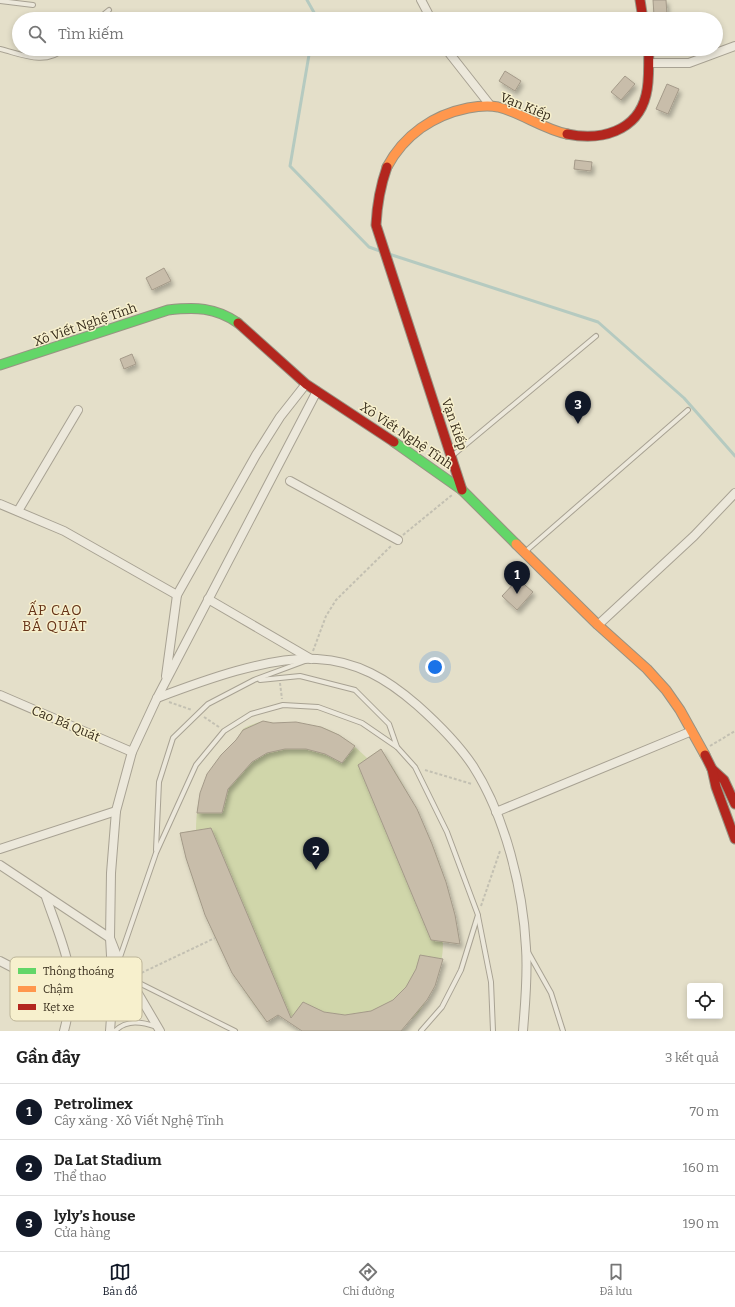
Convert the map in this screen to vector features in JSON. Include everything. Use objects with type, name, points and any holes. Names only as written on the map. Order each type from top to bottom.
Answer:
[{"type":"main road","points":[[640,0],[642,12]]},
{"type":"main road","name":"Vạn Kiếp","points":[[462,490],[376,225],[376,199],[381,179],[399,147],[410,134],[426,123],[447,113],[490,105],[502,108],[552,130],[570,135],[587,137],[620,131],[635,121],[644,103],[648,83],[649,56]]},
{"type":"main road","name":"Xô Viết Nghệ Tĩnh","points":[[0,366],[66,345],[152,314],[178,308],[204,308],[228,316],[242,326],[306,384],[421,459],[462,490],[598,625],[647,669],[666,690],[692,731],[712,769],[724,780],[735,804]]},
{"type":"main road","name":"Xô Viết Nghệ Tĩnh","points":[[712,769],[714,786],[729,818],[735,839]]},
{"type":"street","points":[[421,0],[427,12]]},
{"type":"street","points":[[723,50],[735,46]]},
{"type":"street","points":[[452,56],[490,105]]},
{"type":"street","points":[[648,64],[689,63],[708,56]]},
{"type":"street","points":[[165,682],[177,595],[256,455],[280,418],[306,384]]},
{"type":"street","points":[[111,957],[111,873],[116,811],[132,752],[165,682],[316,391]]},
{"type":"street","points":[[18,511],[78,410]]},
{"type":"street","points":[[290,481],[398,540]]},
{"type":"street","points":[[598,625],[694,536],[735,493]]},
{"type":"street","points":[[0,504],[64,531],[177,595]]},
{"type":"street","points":[[208,600],[311,659]]},
{"type":"street","points":[[157,698],[192,685],[248,669],[288,660],[311,659],[343,662],[393,684],[434,720],[472,765],[496,812],[505,837],[519,890],[526,948],[523,1031]]},
{"type":"street","name":"Cao Bá Quát","points":[[0,695],[132,752]]},
{"type":"street","points":[[496,812],[692,731]]},
{"type":"street","points":[[0,849],[116,811]]},
{"type":"street","points":[[0,865],[46,897],[110,938],[117,957]]},
{"type":"street","points":[[46,897],[66,957]]},
{"type":"street","points":[[0,961],[10,966]]},
{"type":"street","points":[[142,1000],[159,1029]]},
{"type":"street","points":[[64,1031],[67,1021]]},
{"type":"street","points":[[110,1031],[111,1021]]},
{"type":"lane","points":[[0,1],[33,5]]},
{"type":"lane","points":[[0,49],[12,52]]},
{"type":"lane","points":[[31,56],[40,58],[50,56]]},
{"type":"lane","points":[[452,456],[596,336]]},
{"type":"lane","points":[[524,553],[688,410]]},
{"type":"lane","points":[[156,853],[159,782],[173,738],[208,704],[254,680],[311,659]]},
{"type":"lane","points":[[254,680],[300,676],[355,690],[389,724],[397,747]]},
{"type":"lane","points":[[120,957],[156,853],[196,765],[224,731],[251,714],[283,705],[318,707],[362,723],[397,747],[415,767],[447,832],[478,915],[491,982],[493,1031]]},
{"type":"lane","points":[[421,1031],[442,1007],[460,970],[478,915]]},
{"type":"lane","points":[[526,948],[551,993],[563,1031]]},
{"type":"lane","points":[[142,985],[234,1031]]},
{"type":"lane","points":[[115,1031],[119,1027],[139,1021],[159,1029]]},
{"type":"path","points":[[311,659],[319,632],[326,616],[336,600],[368,567],[398,540],[448,497],[462,490]]},
{"type":"path","points":[[280,678],[283,705]]},
{"type":"path","points":[[157,698],[199,713],[224,731]]},
{"type":"path","points":[[702,750],[735,731]]},
{"type":"path","points":[[415,767],[483,787]]},
{"type":"path","points":[[478,915],[505,837]]},
{"type":"path","points":[[142,972],[215,938]]},
{"type":"green space","points":[[263,721],[300,724],[328,729],[357,748],[367,758],[381,749],[396,772],[421,818],[441,866],[455,917],[460,944],[443,942],[443,952],[439,971],[429,997],[418,1013],[404,1026],[401,1031],[302,1031],[279,1014],[267,1022],[237,979],[213,933],[194,884],[180,833],[196,830],[198,803],[201,792],[210,771],[216,762],[237,739],[243,729]]},
{"type":"building","points":[[653,0],[666,0],[667,12],[654,12]]},
{"type":"building","points":[[505,71],[521,81],[515,91],[499,81]]},
{"type":"building","points":[[625,76],[635,84],[621,100],[611,92]]},
{"type":"building","points":[[667,84],[679,89],[668,114],[656,109]]},
{"type":"building","points":[[575,160],[592,162],[591,171],[574,169]]},
{"type":"building","points":[[164,268],[171,281],[152,290],[146,278]]},
{"type":"building","points":[[132,354],[136,364],[124,369],[120,359]]},
{"type":"building","points":[[518,579],[533,592],[517,610],[502,596]]},
{"type":"building","points":[[263,721],[273,723],[296,722],[321,727],[339,735],[355,746],[342,763],[325,754],[306,749],[285,749],[267,753],[252,762],[228,789],[222,813],[197,813],[200,793],[207,774],[243,730]]},
{"type":"building","points":[[381,749],[417,809],[432,844],[446,882],[455,915],[460,944],[431,940],[358,765]]},
{"type":"building","points":[[211,828],[291,1018],[303,1002],[324,1012],[345,1015],[371,1011],[393,1000],[406,987],[416,969],[420,955],[443,959],[435,986],[427,1000],[401,1031],[302,1031],[278,1015],[267,1022],[232,973],[205,915],[186,858],[180,833]]},
{"type":"waterway","points":[[307,0],[314,12]]},
{"type":"waterway","points":[[309,56],[290,166],[369,247],[380,251]]},
{"type":"waterway","points":[[389,254],[598,322],[684,398],[735,456]]},
{"type":"traffic: fast","points":[[0,365],[168,310],[204,309],[221,314],[238,323]]},
{"type":"traffic: fast","points":[[394,442],[462,490],[516,544]]},
{"type":"traffic: slow","points":[[387,167],[402,145],[421,128],[431,121],[455,111],[468,108],[483,106],[498,107],[516,113],[549,129],[567,134]]},
{"type":"traffic: slow","points":[[516,544],[598,625],[647,669],[666,690],[680,710],[705,755]]},
{"type":"traffic: jam","points":[[640,0],[642,12]]},
{"type":"traffic: jam","points":[[567,134],[580,136],[604,134],[616,131],[634,118],[641,108],[646,95],[649,56]]},
{"type":"traffic: jam","points":[[387,167],[379,196],[376,225],[462,490]]},
{"type":"traffic: jam","points":[[238,323],[306,384],[394,442]]},
{"type":"traffic: jam","points":[[705,755],[712,769],[724,780],[735,804]]},
{"type":"traffic: jam","points":[[712,769],[716,787],[735,839]]},
{"type":"place","name":"lyly’s house","points":[[578,424]]},
{"type":"place","name":"Petrolimex","points":[[517,594]]},
{"type":"place","name":"Da Lat Stadium","points":[[316,870]]},
{"type":"district","name":"ẤP CAO BÁ QUÁT","points":[[55,618]]}]
